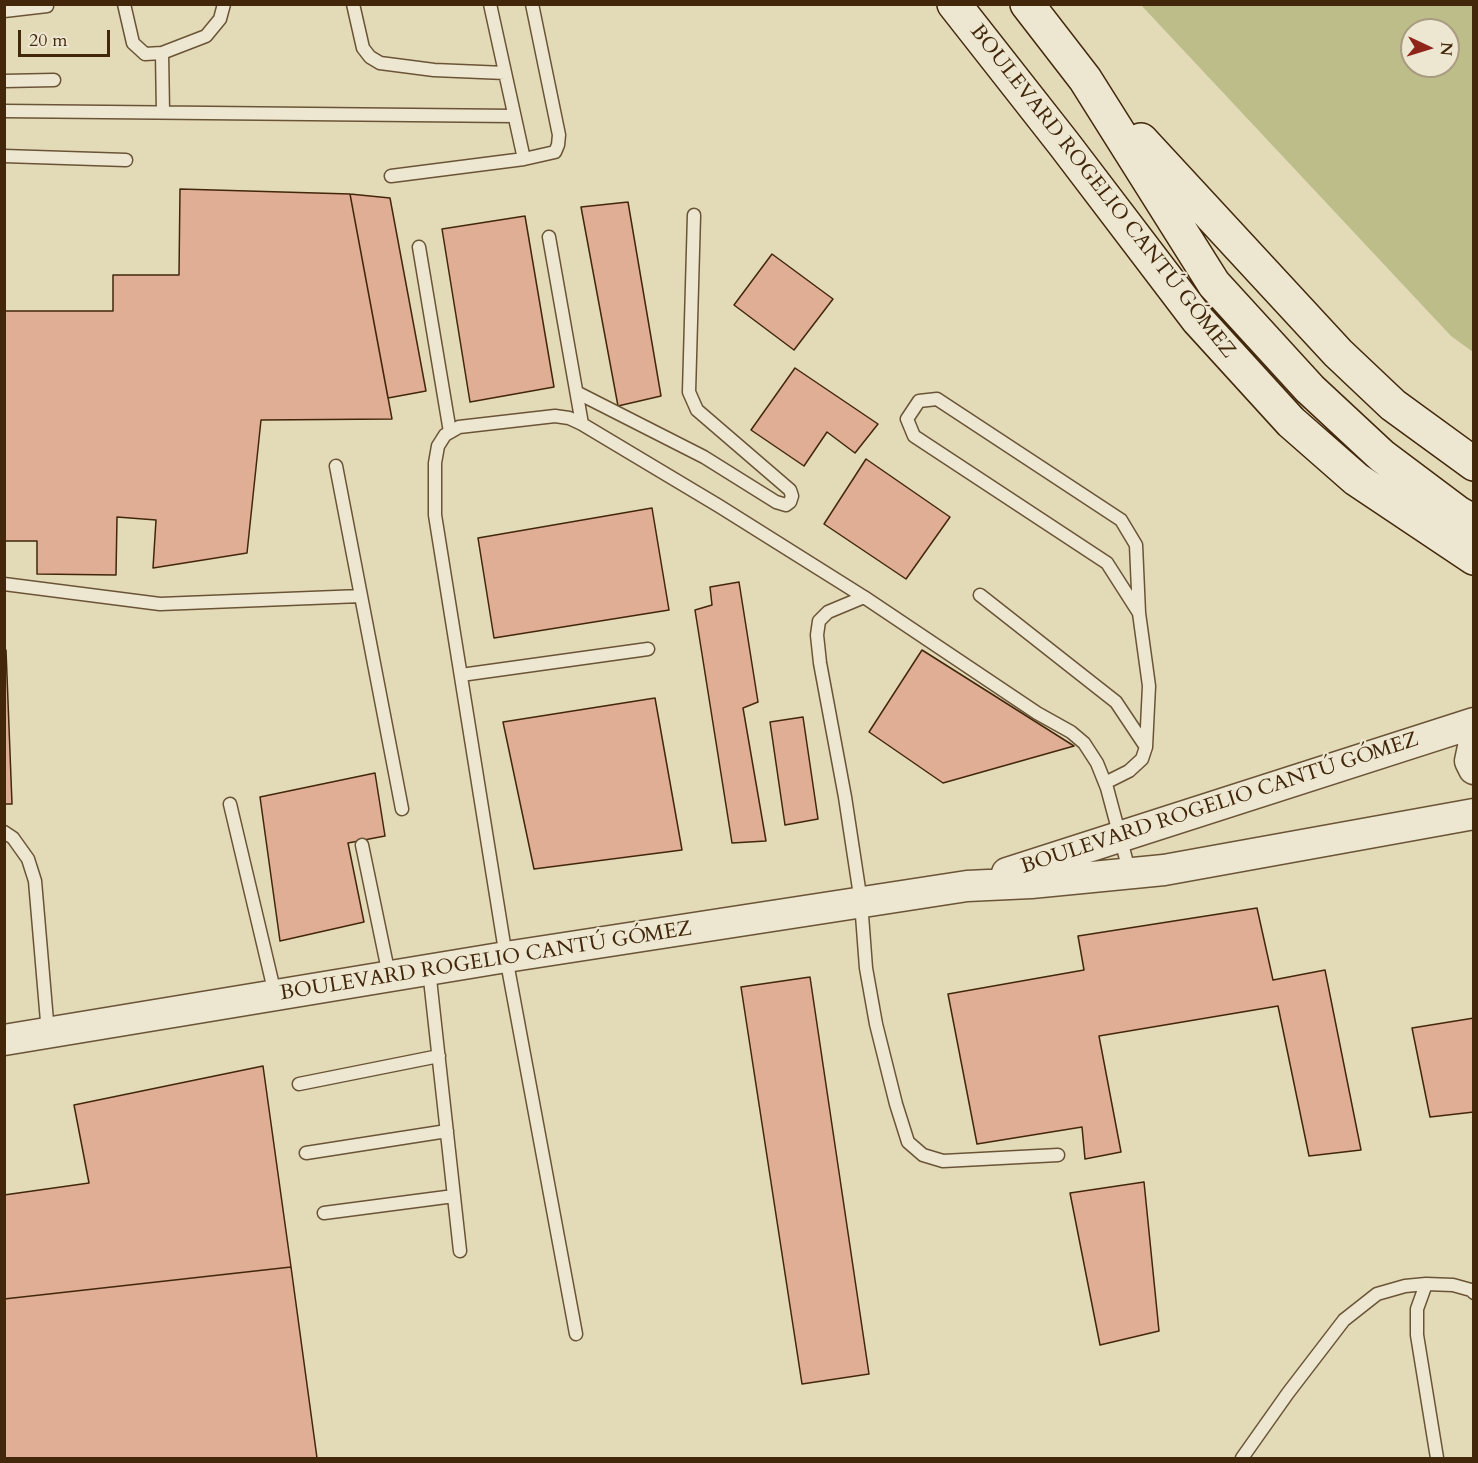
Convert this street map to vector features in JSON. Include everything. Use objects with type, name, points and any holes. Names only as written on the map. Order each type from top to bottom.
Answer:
[{"type":"main road","name":"BOULEVARD ROGELIO CANTÚ GÓMEZ","points":[[954,4],[1198,320],[1291,422],[1356,479],[1473,558]]},
{"type":"main road","name":"BOULEVARD ROGELIO CANTÚ GÓMEZ","points":[[1028,4],[1085,79],[1214,284],[1310,389],[1382,456],[1473,522]]},
{"type":"main road","points":[[1085,79],[1338,353],[1393,405],[1473,464]]},
{"type":"street","name":"BOULEVARD ROGELIO CANTÚ GÓMEZ","points":[[967,886],[1473,723]]},
{"type":"street","points":[[1473,742],[1470,761],[1473,769]]},
{"type":"street","name":"BOULEVARD ROGELIO CANTÚ GÓMEZ","points":[[4,1040],[506,957],[967,886],[1031,883],[1164,870],[1473,814]]},
{"type":"lane","points":[[124,4],[133,43],[145,54],[162,53],[206,36],[220,19],[224,4]]},
{"type":"lane","points":[[353,4],[363,48],[370,57],[380,63],[434,70],[505,73]]},
{"type":"lane","points":[[490,4],[524,159]]},
{"type":"lane","points":[[391,176],[524,159],[555,152],[559,135],[532,4]]},
{"type":"lane","points":[[4,11],[47,6]]},
{"type":"lane","points":[[162,53],[163,112]]},
{"type":"lane","points":[[4,81],[54,80]]},
{"type":"lane","points":[[4,111],[514,117]]},
{"type":"lane","points":[[4,156],[126,160]]},
{"type":"lane","points":[[578,393],[704,457],[776,502],[786,505],[790,502],[792,496],[790,490],[697,410],[689,392],[694,215]]},
{"type":"lane","points":[[549,237],[582,424]]},
{"type":"lane","points":[[419,247],[450,432]]},
{"type":"lane","points":[[1105,783],[1129,771],[1142,759],[1146,747],[1149,686],[1139,614],[1136,545],[1121,520],[937,399],[919,401],[907,419],[914,436],[1107,563],[1139,614]]},
{"type":"lane","points":[[576,1334],[506,957],[435,516],[434,480],[438,446],[445,435],[459,427],[555,416],[569,418],[720,506],[864,597],[1037,712],[1071,732],[1084,743],[1097,763],[1105,783],[1130,873]]},
{"type":"lane","points":[[336,466],[402,809]]},
{"type":"lane","points":[[4,584],[160,604],[361,596]]},
{"type":"lane","points":[[980,595],[1116,702],[1146,747]]},
{"type":"lane","points":[[864,597],[828,612],[819,621],[817,635],[820,663],[845,797],[861,903],[866,968],[876,1024],[908,1142],[923,1155],[943,1161],[1058,1155]]},
{"type":"lane","points":[[461,675],[648,649]]},
{"type":"lane","points":[[230,804],[275,995]]},
{"type":"lane","points":[[4,832],[13,838],[28,858],[35,881],[48,1033]]},
{"type":"lane","points":[[362,845],[389,977]]},
{"type":"lane","points":[[429,970],[460,1251]]},
{"type":"lane","points":[[298,1084],[439,1056]]},
{"type":"lane","points":[[306,1153],[447,1131]]},
{"type":"lane","points":[[324,1213],[454,1196]]},
{"type":"lane","points":[[1242,1458],[1344,1320],[1377,1294],[1405,1286],[1426,1284],[1453,1286],[1471,1290],[1473,1293]]},
{"type":"lane","points":[[1426,1284],[1417,1309],[1417,1335],[1437,1458]]},
{"type":"green space","points":[[1141,5],[1473,5],[1473,352],[1451,336]]},
{"type":"building","points":[[180,189],[350,194],[392,419],[261,420],[247,553],[153,568],[156,520],[117,517],[116,575],[37,574],[37,541],[4,541],[4,311],[113,311],[113,275],[179,275]]},
{"type":"building","points":[[350,194],[390,198],[426,391],[388,398]]},
{"type":"building","points":[[628,202],[661,396],[618,406],[581,207]]},
{"type":"building","points":[[525,216],[554,387],[470,402],[442,229]]},
{"type":"building","points":[[772,254],[833,299],[794,350],[734,305]]},
{"type":"building","points":[[795,368],[878,424],[855,453],[827,432],[804,466],[751,430]]},
{"type":"building","points":[[866,459],[950,517],[906,579],[824,524]]},
{"type":"building","points":[[652,508],[669,610],[494,638],[478,538]]},
{"type":"building","points":[[739,582],[758,702],[743,708],[766,841],[732,843],[695,610],[712,605],[710,587]]},
{"type":"building","points":[[4,650],[6,650],[12,804],[4,804]]},
{"type":"building","points":[[922,650],[1074,746],[943,783],[869,732]]},
{"type":"building","points":[[655,698],[682,850],[534,869],[503,722]]},
{"type":"building","points":[[803,717],[818,819],[785,825],[770,722]]},
{"type":"building","points":[[375,773],[385,836],[348,843],[364,922],[280,941],[260,797]]},
{"type":"building","points":[[1257,908],[1273,980],[1325,970],[1361,1150],[1309,1156],[1278,1006],[1099,1036],[1121,1152],[1085,1159],[1082,1127],[977,1144],[948,994],[1084,970],[1078,936]]},
{"type":"building","points":[[810,977],[869,1374],[802,1384],[741,987]]},
{"type":"building","points":[[1474,1018],[1474,1112],[1430,1117],[1412,1028]]},
{"type":"building","points":[[263,1066],[291,1267],[4,1299],[4,1195],[89,1183],[74,1105]]},
{"type":"building","points":[[1144,1182],[1159,1331],[1100,1345],[1070,1193]]},
{"type":"building","points":[[291,1267],[317,1458],[4,1458],[4,1299]]}]
